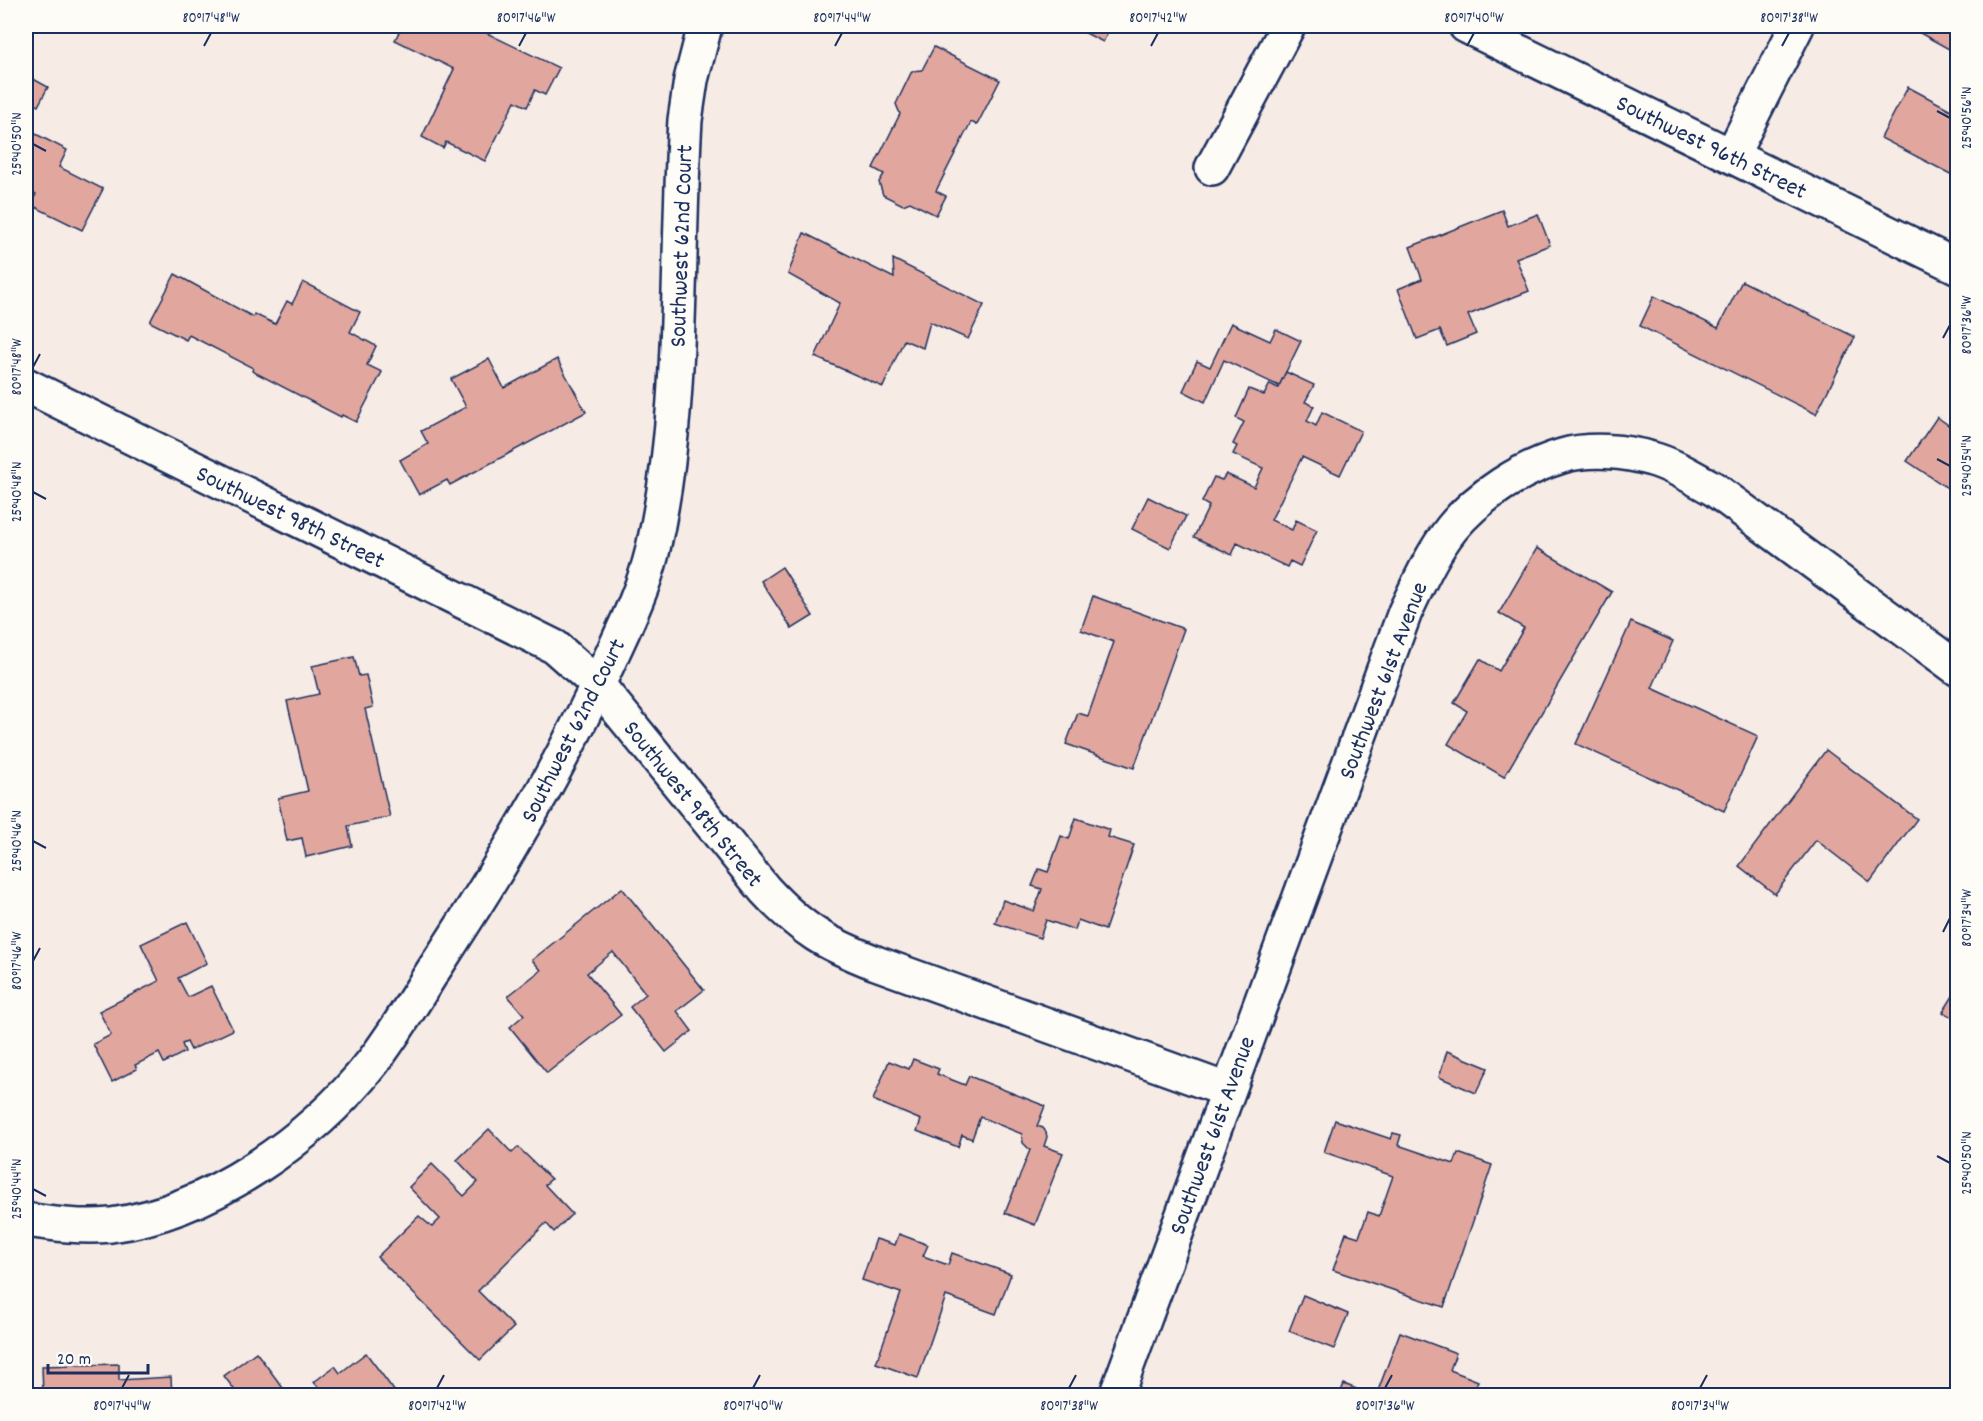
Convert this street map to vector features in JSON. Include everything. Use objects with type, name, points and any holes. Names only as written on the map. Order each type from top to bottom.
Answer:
[{"type":"street","name":"Southwest 62nd Court","points":[[26,1220],[86,1227],[139,1220],[211,1194],[275,1155],[351,1087],[396,1030],[508,852],[569,744],[631,613],[648,569],[670,454],[685,120],[691,80],[705,26]]},
{"type":"street","points":[[1212,168],[1288,26]]},
{"type":"street","name":"Southwest 96th Street","points":[[1466,26],[1958,267]]},
{"type":"street","points":[[1732,155],[1797,26]]},
{"type":"street","name":"Southwest 98th Street","points":[[26,385],[555,647],[598,685],[765,890],[789,916],[811,933],[876,963],[1227,1090]]},
{"type":"street","name":"Southwest 61st Avenue","points":[[1116,1395],[1405,612],[1432,558],[1453,527],[1474,507],[1529,469],[1563,456],[1620,453],[1652,459],[1682,471],[1714,489],[1958,669]]},
{"type":"building","points":[[402,26],[472,26],[559,68],[545,95],[535,90],[527,107],[515,101],[485,161],[446,142],[443,148],[422,137],[454,69],[395,40]]},
{"type":"building","points":[[1072,26],[1111,26],[1103,42]]},
{"type":"building","points":[[1921,26],[1958,26],[1958,54],[1918,32]]},
{"type":"building","points":[[934,47],[1000,80],[977,125],[971,122],[936,191],[946,196],[936,215],[910,202],[903,205],[883,195],[879,182],[884,174],[873,168],[900,114],[896,104],[912,71],[922,70]]},
{"type":"building","points":[[26,75],[48,87],[38,106],[26,99]]},
{"type":"building","points":[[1908,87],[1951,110],[1958,97],[1958,178],[1881,138]]},
{"type":"building","points":[[26,129],[67,150],[59,167],[103,189],[82,230],[31,205],[36,194],[26,189]]},
{"type":"building","points":[[1502,210],[1508,226],[1538,214],[1550,245],[1516,258],[1529,291],[1468,315],[1476,334],[1447,346],[1440,330],[1417,339],[1398,289],[1422,279],[1410,247]]},
{"type":"building","points":[[804,233],[894,278],[893,259],[984,305],[968,339],[930,322],[923,348],[904,340],[883,387],[815,357],[840,303],[788,274]]},
{"type":"building","points":[[175,274],[253,317],[254,314],[275,324],[287,301],[292,304],[303,282],[360,312],[350,332],[376,346],[367,365],[382,372],[356,422],[342,415],[341,417],[252,371],[253,368],[189,335],[186,340],[150,322]]},
{"type":"building","points":[[1742,281],[1855,337],[1816,414],[1640,326],[1654,296],[1718,328]]},
{"type":"building","points":[[1231,323],[1270,341],[1276,329],[1301,341],[1279,386],[1224,360],[1205,402],[1183,391],[1197,361],[1210,367]]},
{"type":"building","points":[[489,359],[504,388],[557,359],[586,412],[450,485],[447,480],[419,495],[400,460],[428,444],[421,431],[466,407],[451,379]]},
{"type":"building","points":[[1286,372],[1314,385],[1305,402],[1314,406],[1307,421],[1316,426],[1322,412],[1361,431],[1340,475],[1302,457],[1271,520],[1292,530],[1296,520],[1317,530],[1300,566],[1290,561],[1287,567],[1237,543],[1232,555],[1194,537],[1209,506],[1202,502],[1214,477],[1222,480],[1226,474],[1254,487],[1263,468],[1233,454],[1237,446],[1233,444],[1244,422],[1236,418],[1249,389],[1264,395],[1270,384],[1278,388]]},
{"type":"building","points":[[1937,417],[1958,432],[1958,495],[1907,461]]},
{"type":"building","points":[[1148,497],[1186,516],[1170,548],[1132,529]]},
{"type":"building","points":[[1537,548],[1612,592],[1504,777],[1448,744],[1467,711],[1454,703],[1480,659],[1499,671],[1524,628],[1499,613]]},
{"type":"building","points":[[782,567],[813,616],[792,629],[761,581]]},
{"type":"building","points":[[1093,596],[1184,629],[1134,768],[1066,744],[1078,713],[1088,716],[1114,642],[1081,630]]},
{"type":"building","points":[[1631,622],[1673,641],[1652,688],[1758,736],[1724,811],[1576,744]]},
{"type":"building","points":[[354,657],[359,676],[366,675],[373,707],[365,709],[390,817],[348,826],[352,846],[306,857],[302,838],[287,841],[278,798],[308,791],[287,701],[319,694],[312,666]]},
{"type":"building","points":[[1826,750],[1917,819],[1870,882],[1816,840],[1775,894],[1739,866]]},
{"type":"building","points":[[1076,818],[1110,830],[1108,837],[1134,845],[1105,930],[1078,920],[1075,930],[1046,920],[1040,938],[995,923],[1003,900],[1034,911],[1042,889],[1032,886],[1039,869],[1048,872],[1061,836],[1069,839]]},
{"type":"building","points":[[622,888],[704,990],[677,1011],[692,1031],[666,1052],[630,1007],[646,994],[613,952],[587,973],[621,1015],[547,1073],[510,1027],[524,1015],[508,996],[541,970],[532,960]]},
{"type":"building","points":[[187,922],[207,963],[178,978],[188,997],[211,986],[233,1030],[191,1050],[187,1042],[182,1044],[185,1052],[164,1063],[159,1053],[135,1065],[137,1069],[112,1082],[93,1044],[111,1035],[99,1011],[159,981],[141,944]]},
{"type":"building","points":[[1958,988],[1958,1021],[1943,1012]]},
{"type":"building","points":[[1447,1051],[1488,1068],[1476,1093],[1439,1077]]},
{"type":"building","points":[[913,1059],[939,1069],[937,1074],[965,1085],[969,1076],[1045,1106],[1037,1126],[1046,1132],[1044,1146],[1063,1153],[1035,1225],[1005,1213],[1030,1150],[1023,1143],[1022,1134],[980,1117],[972,1139],[962,1135],[958,1147],[917,1131],[921,1120],[873,1100],[889,1061],[909,1069]]},
{"type":"building","points":[[1335,1120],[1391,1139],[1393,1133],[1401,1135],[1398,1145],[1454,1164],[1458,1153],[1492,1165],[1444,1307],[1333,1270],[1346,1233],[1359,1237],[1368,1212],[1379,1216],[1393,1176],[1324,1152]]},
{"type":"building","points":[[489,1129],[512,1153],[518,1147],[551,1179],[545,1185],[572,1214],[554,1232],[546,1223],[478,1291],[514,1327],[480,1360],[377,1257],[419,1216],[432,1227],[440,1219],[409,1187],[432,1164],[464,1196],[478,1182],[457,1160]]},
{"type":"building","points":[[899,1234],[928,1245],[923,1256],[948,1265],[952,1253],[1011,1274],[996,1314],[946,1296],[918,1378],[876,1363],[901,1293],[862,1280],[876,1239],[895,1245]]},
{"type":"building","points":[[1303,1295],[1348,1314],[1334,1349],[1289,1331]]},
{"type":"building","points":[[1958,1322],[1958,1338],[1950,1328]]},
{"type":"building","points":[[1400,1332],[1456,1353],[1450,1370],[1478,1381],[1472,1396],[1376,1396]]},
{"type":"building","points":[[256,1352],[289,1396],[239,1396],[224,1376]]},
{"type":"building","points":[[366,1353],[398,1396],[309,1396],[319,1388],[314,1382],[335,1366],[340,1373]]},
{"type":"building","points":[[119,1364],[119,1380],[171,1377],[172,1396],[43,1396],[42,1366]]},
{"type":"building","points":[[1344,1384],[1374,1396],[1339,1396]]}]
